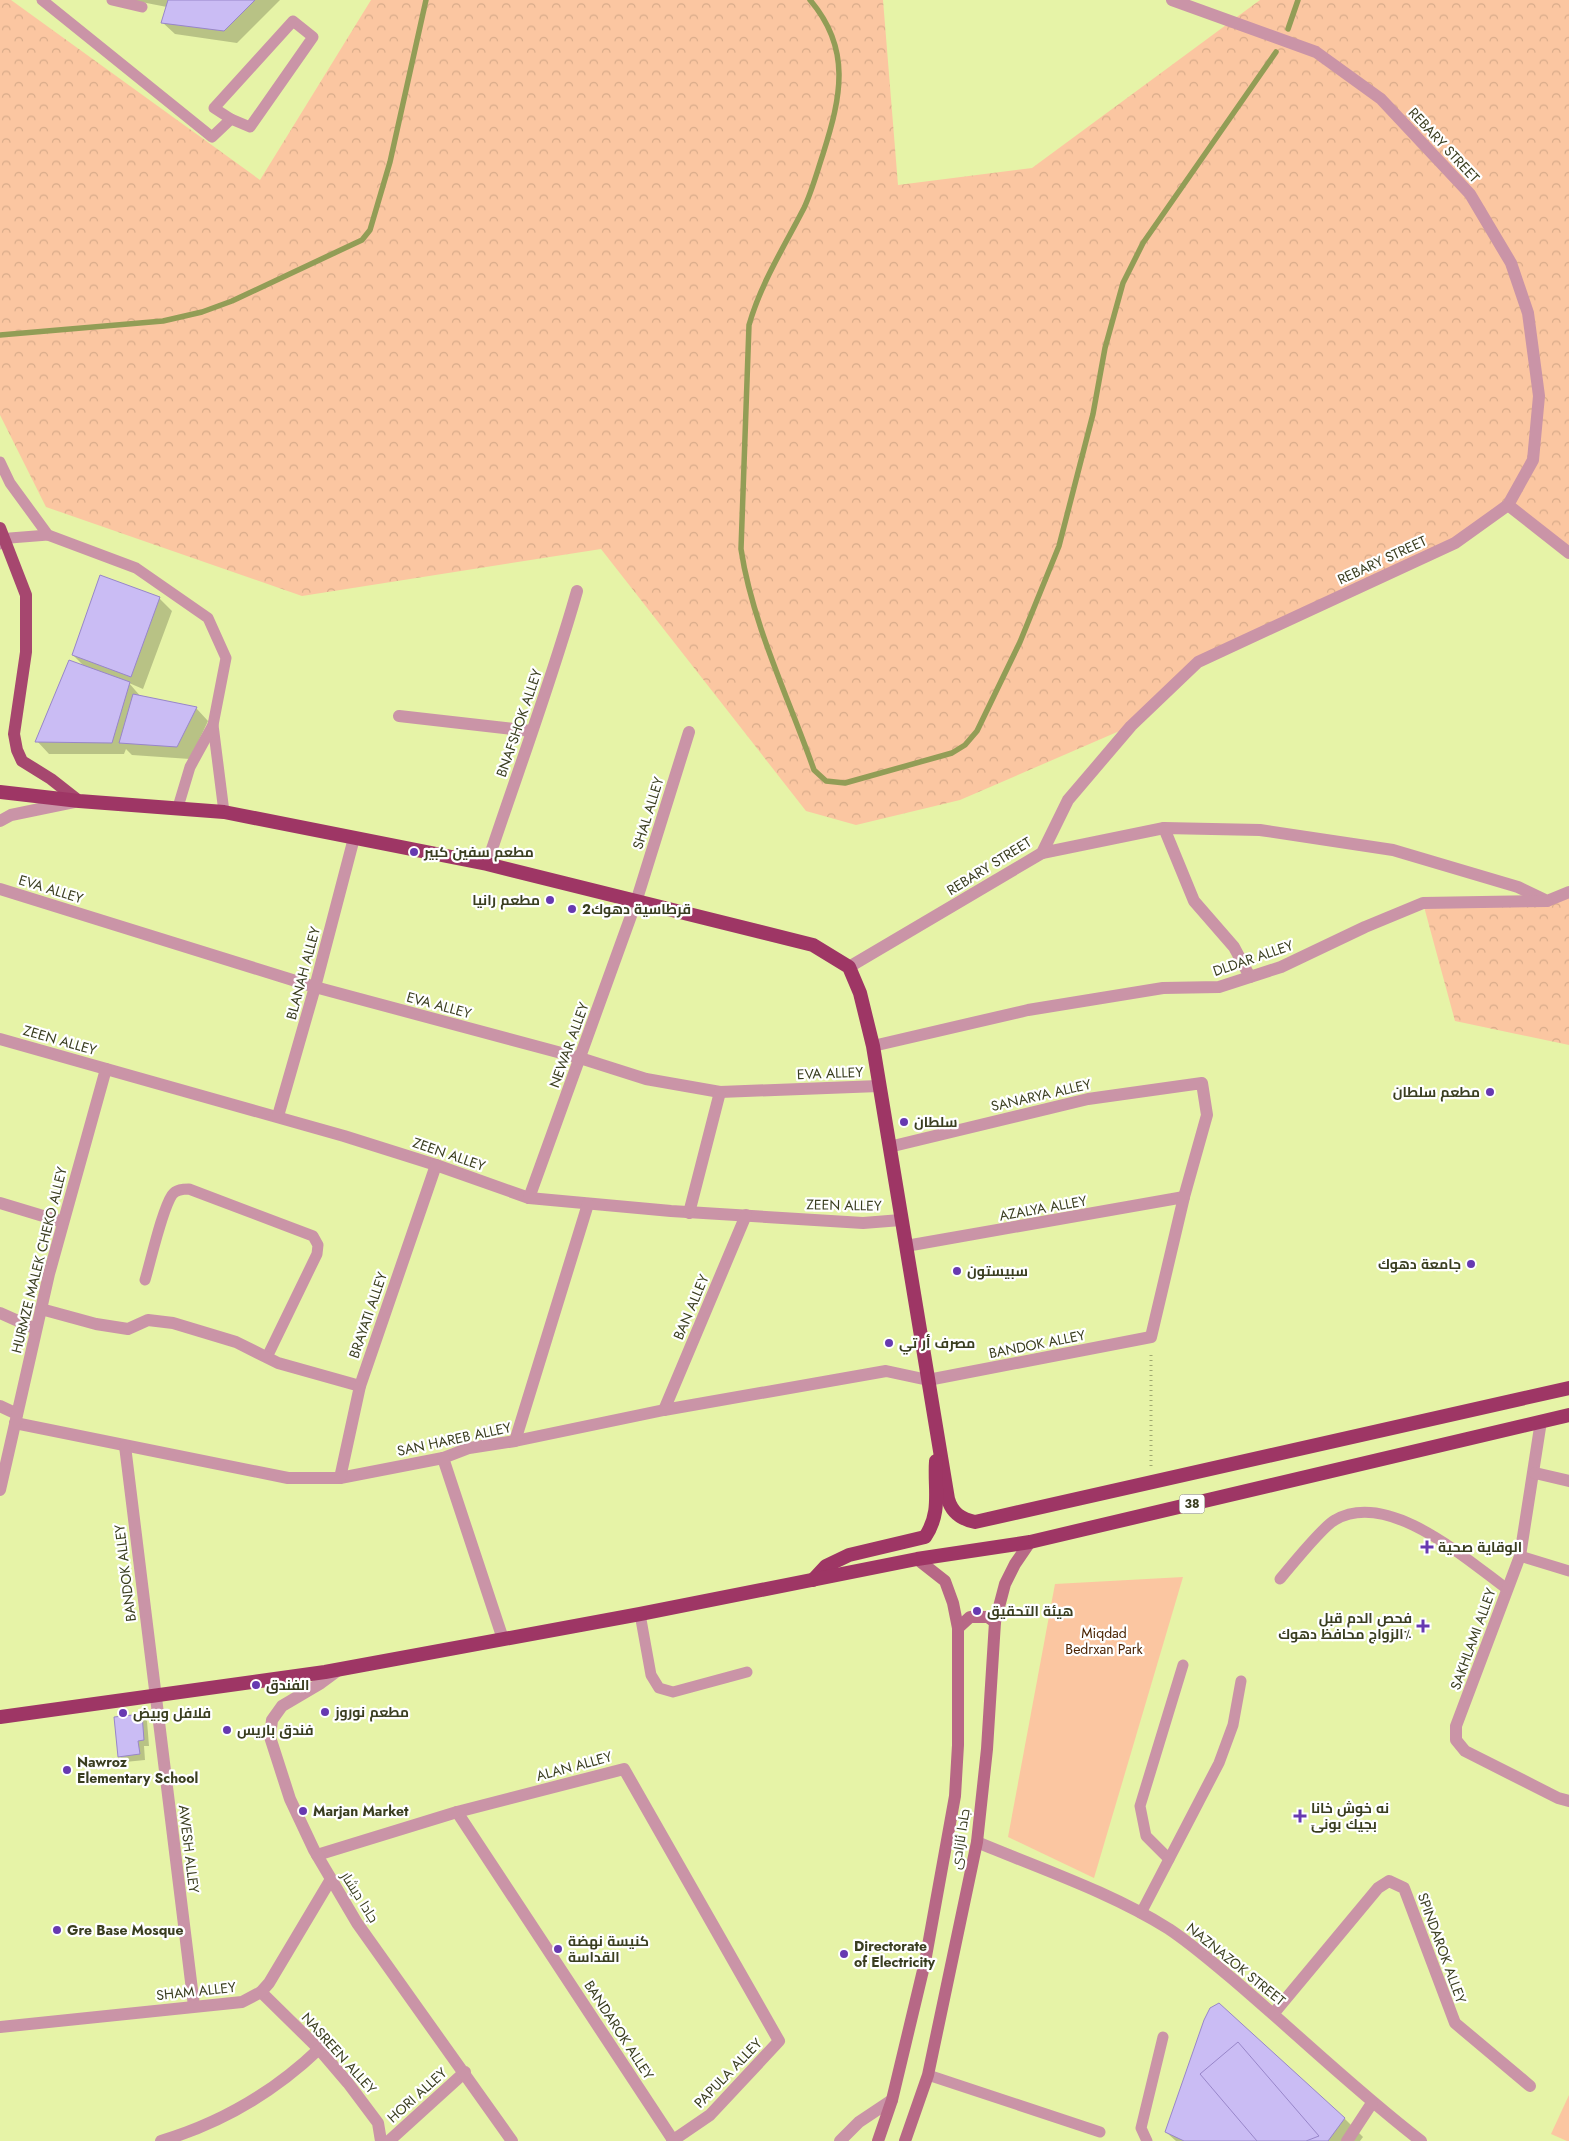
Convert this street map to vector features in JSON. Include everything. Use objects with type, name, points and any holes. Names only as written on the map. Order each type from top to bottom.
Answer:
[{"type":"highway","points":[[0,792],[79,801],[178,807],[224,812],[487,864],[813,945],[849,966],[860,993],[873,1046],[938,1439],[934,1482],[937,1507],[934,1521],[925,1537],[849,1555],[826,1566],[812,1580],[640,1614],[340,1669],[0,1716]]},
{"type":"highway","name":"38","points":[[938,1439],[950,1506],[961,1518],[975,1522],[1569,1388]]},
{"type":"highway","name":"38","points":[[812,1580],[918,1559],[1030,1542],[1569,1415]]},
{"type":"main road","points":[[0,528],[26,595],[26,652],[14,734],[15,744],[22,761],[51,779],[79,801]]},
{"type":"main road","name":"جادا ئازادی","points":[[905,2141],[928,2075],[977,1842],[987,1749],[995,1622],[1005,1584],[1015,1564],[1030,1542]]},
{"type":"main road","name":"جادا ئازادی","points":[[878,2141],[892,2100],[925,1962],[954,1796],[958,1745],[958,1628],[950,1592],[945,1581],[918,1559]]},
{"type":"main road","points":[[958,1628],[970,1617],[988,1617],[995,1622]]},
{"type":"street","name":"REBARY STREET","points":[[849,966],[1042,853],[1068,800],[1131,726],[1198,662],[1455,543],[1508,505],[1534,460],[1539,396],[1528,313],[1511,262],[1470,194],[1381,99],[1316,52],[1172,0]]},
{"type":"street","points":[[1508,505],[1569,553]]},
{"type":"street","name":"BNAFSHOK ALLEY","points":[[487,864],[531,731],[560,653],[577,591]]},
{"type":"street","points":[[400,716],[531,731]]},
{"type":"street","name":"SHAL ALLEY","points":[[636,902],[689,732]]},
{"type":"street","points":[[0,821],[11,815],[79,801]]},
{"type":"street","points":[[1164,828],[1194,901],[1234,947],[1250,977]]},
{"type":"street","points":[[1042,853],[1164,828],[1260,830],[1393,850],[1518,887],[1547,901],[1569,892]]},
{"type":"street","name":"BLANAH ALLEY","points":[[278,1116],[315,987],[354,838]]},
{"type":"street","name":"EVA ALLEY","points":[[0,889],[315,987],[580,1058],[646,1079],[720,1092],[879,1086]]},
{"type":"street","name":"DLDAR ALLEY","points":[[873,1046],[1028,1010],[1163,988],[1219,987],[1281,967],[1364,927],[1423,903],[1547,901]]},
{"type":"street","name":"NEWAR ALLEY","points":[[529,1198],[636,902]]},
{"type":"street","name":"ZEEN ALLEY","points":[[0,1039],[278,1116],[436,1165],[529,1198],[689,1212],[862,1223],[901,1220]]},
{"type":"street","name":"HURMZE MALEK CHEKO ALLEY","points":[[0,1490],[41,1309],[106,1068]]},
{"type":"street","name":"SANARYA ALLEY","points":[[889,1147],[1088,1099],[1202,1083],[1207,1114],[1184,1197]]},
{"type":"street","points":[[689,1212],[720,1092]]},
{"type":"street","name":"BRAYATI ALLEY","points":[[340,1478],[360,1386],[436,1165]]},
{"type":"street","points":[[1152,1337],[1184,1197]]},
{"type":"street","name":"AZALYA ALLEY","points":[[906,1246],[1184,1197]]},
{"type":"street","points":[[0,1203],[63,1222]]},
{"type":"street","points":[[515,1441],[588,1204]]},
{"type":"street","name":"BAN ALLEY","points":[[664,1410],[746,1216]]},
{"type":"street","points":[[41,1309],[96,1324],[128,1329],[148,1320],[173,1323],[236,1342],[278,1363],[360,1386]]},
{"type":"street","points":[[0,1313],[36,1329]]},
{"type":"street","name":"BANDOK ALLEY","points":[[928,1380],[1152,1337]]},
{"type":"street","name":"SAN HAREB ALLEY","points":[[0,1406],[16,1419],[125,1446],[288,1478],[340,1478],[443,1458],[470,1448],[515,1441],[664,1410],[886,1371],[928,1380]]},
{"type":"street","name":"SAKHLAMI ALLEY","points":[[1541,1421],[1535,1473],[1520,1556],[1456,1726],[1456,1740],[1464,1751],[1558,1798],[1569,1801]]},
{"type":"street","name":"BANDOK ALLEY","points":[[125,1446],[154,1696]]},
{"type":"street","points":[[443,1458],[503,1639]]},
{"type":"street","points":[[1535,1473],[1569,1481]]},
{"type":"street","name":"جادا دیشار","points":[[340,1669],[322,1683],[282,1706],[272,1720],[270,1728],[272,1745],[290,1799],[317,1855],[368,1938],[465,2072],[512,2141]]},
{"type":"street","name":"AWESH ALLEY","points":[[154,1696],[194,2006]]},
{"type":"street","name":"ALAN ALLEY","points":[[317,1855],[457,1812],[624,1769],[779,2041]]},
{"type":"street","name":"BANDAROK ALLEY","points":[[457,1812],[673,2141]]},
{"type":"street","name":"NAZNAZOK STREET","points":[[977,1842],[1141,1913],[1203,1953],[1274,2013],[1372,2103],[1421,2141]]},
{"type":"street","name":"SHAM ALLEY","points":[[0,2027],[242,2002],[261,1992],[269,1983],[331,1879]]},
{"type":"street","name":"SPINDAROK ALLEY","points":[[1274,2013],[1378,1888],[1389,1881],[1404,1888],[1447,2006],[1456,2024],[1530,2086]]},
{"type":"street","name":"NASREEN ALLEY","points":[[261,1992],[319,2049],[376,2118],[380,2128],[381,2141]]},
{"type":"street","name":"PAPULA ALLEY","points":[[673,2141],[710,2116],[779,2041]]},
{"type":"street","points":[[160,2141],[200,2128],[242,2108],[283,2082],[319,2049]]},
{"type":"street","name":"HORI ALLEY","points":[[389,2141],[465,2072]]},
{"type":"street","points":[[840,2141],[859,2122],[892,2100]]},
{"type":"street","points":[[1347,2141],[1372,2103]]},
{"type":"lane","points":[[42,0],[212,137],[231,120]]},
{"type":"lane","points":[[112,0],[142,7]]},
{"type":"lane","points":[[293,21],[313,37],[250,127],[231,120],[214,108],[293,21]]},
{"type":"lane","points":[[0,462],[10,483],[48,535]]},
{"type":"lane","points":[[0,544],[10,538],[48,535],[136,568],[208,618],[226,658],[213,725],[190,767],[178,807]]},
{"type":"lane","points":[[213,725],[224,812]]},
{"type":"lane","points":[[145,1280],[172,1193],[180,1189],[189,1188],[313,1236],[318,1245],[317,1254],[267,1357]]},
{"type":"lane","points":[[1280,1579],[1334,1520],[1359,1512],[1385,1515],[1410,1524],[1450,1547],[1507,1589]]},
{"type":"lane","points":[[1520,1556],[1569,1571]]},
{"type":"lane","points":[[640,1614],[651,1675],[659,1688],[673,1692],[748,1672]]},
{"type":"lane","points":[[1169,1859],[1146,1836],[1140,1806],[1183,1665]]},
{"type":"lane","points":[[1141,1913],[1219,1763],[1233,1725],[1241,1680]]},
{"type":"lane","points":[[1147,2141],[1141,2128],[1162,2037]]},
{"type":"lane","points":[[928,2075],[1100,2132]]},
{"type":"path","points":[[1150,1482],[1152,1337]]},
{"type":"green space","points":[[0,0],[11,0],[260,180],[371,0],[883,0],[898,185],[1032,168],[1260,0],[1569,0],[1569,553],[1508,505],[1455,543],[1198,662],[1131,726],[960,800],[856,825],[806,811],[601,549],[302,596],[46,507],[0,415]]},
{"type":"green space","points":[[1569,892],[1569,1045],[1455,1021],[1423,903],[1547,901]]},
{"type":"green space","name":"Miqdad Bedrxan Park","points":[[1183,1577],[1094,1878],[1008,1837],[1055,1584]]},
{"type":"green space","points":[[1569,2095],[1569,2141],[1567,2141],[1551,2134]]},
{"type":"building","points":[[168,0],[255,0],[224,31],[161,23]]},
{"type":"building","points":[[100,575],[160,597],[131,677],[72,655]]},
{"type":"building","points":[[69,660],[130,682],[112,743],[35,742]]},
{"type":"building","points":[[133,694],[197,707],[177,747],[119,743]]},
{"type":"building","points":[[142,1714],[144,1740],[138,1741],[140,1754],[118,1757],[114,1717]]},
{"type":"building","points":[[1219,2003],[1345,2118],[1328,2141],[1184,2141],[1165,2132],[1204,2020],[1210,2008]]},
{"type":"building","points":[[1238,2042],[1319,2136],[1306,2141],[1257,2141],[1200,2074]]},
{"type":"waterway","points":[[0,335],[163,321],[202,312],[232,301],[362,240],[370,230],[390,162],[426,0]]},
{"type":"waterway","points":[[810,0],[823,18],[832,37],[837,55],[838,93],[829,133],[810,195],[766,280],[749,325],[741,549],[746,577],[772,661],[814,770],[826,781],[845,783],[952,753],[965,745],[977,731],[1020,642],[1059,546],[1093,414],[1105,348],[1123,283],[1143,243],[1276,52]]},
{"type":"waterway","points":[[1288,29],[1298,0]]},
{"type":"place","name":"مطعم سفين كبير","points":[[414,852]]},
{"type":"place","name":"مطعم رانيا","points":[[550,900]]},
{"type":"place","name":"قرطاسية دهوك2","points":[[572,909]]},
{"type":"place","name":"مطعم سلطان","points":[[1490,1092]]},
{"type":"place","name":"سلطان","points":[[904,1122]]},
{"type":"place","name":"جامعة دهوك","points":[[1471,1264]]},
{"type":"place","name":"سبيستون","points":[[957,1271]]},
{"type":"place","name":"مصرف أر تي","points":[[889,1343]]},
{"type":"place","name":"الوقایة صحیة","points":[[1427,1547]]},
{"type":"place","name":"هيئة التحقيق","points":[[977,1611]]},
{"type":"place","name":"فحص الدم قبل الزواج محافظ دهوك٪","points":[[1423,1626]]},
{"type":"place","name":"الفندق","points":[[256,1685]]},
{"type":"place","name":"مطعم نوروز","points":[[325,1712]]},
{"type":"place","name":"فلافل وبيض","points":[[123,1713]]},
{"type":"place","name":"فندق باريس","points":[[227,1730]]},
{"type":"place","name":"Nawroz Elementary School","points":[[67,1770]]},
{"type":"place","name":"Marjan Market","points":[[303,1811]]},
{"type":"place","name":"نه خوش خانا بجيك بونىَ","points":[[1300,1816]]},
{"type":"place","name":"Gre Base Mosque","points":[[57,1930]]},
{"type":"place","name":"كنيسة نهضة القداسة","points":[[558,1949]]},
{"type":"place","name":"Directorate of Electricity","points":[[844,1954]]}]
